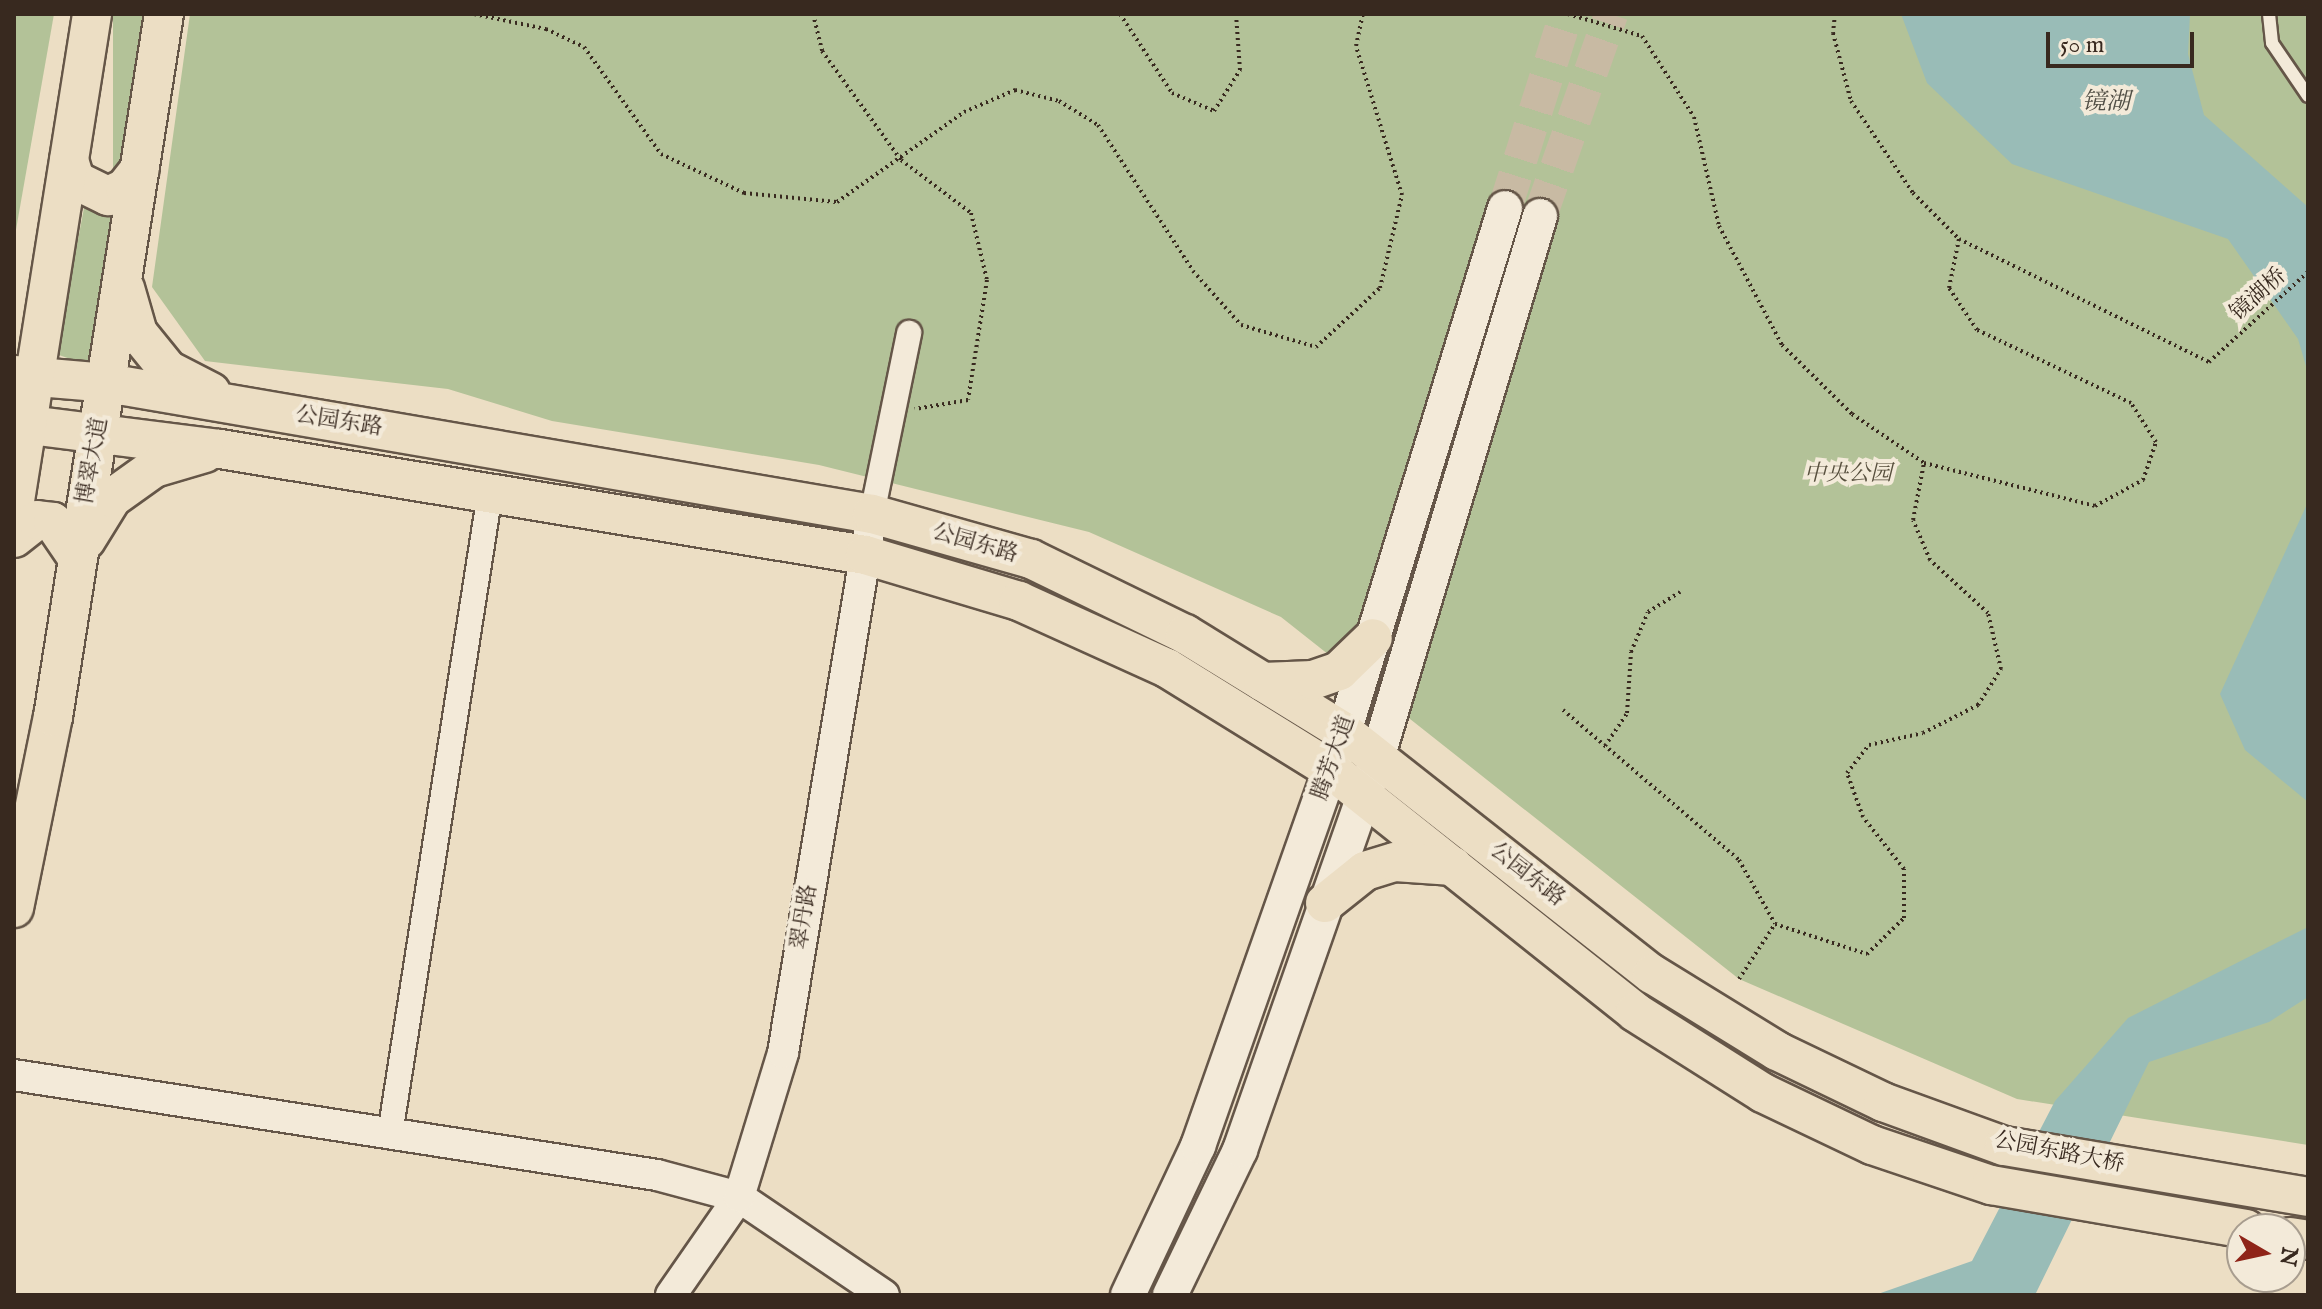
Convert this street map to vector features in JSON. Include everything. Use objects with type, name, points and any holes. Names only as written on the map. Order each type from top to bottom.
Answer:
[{"type":"main road","points":[[14,507],[25,376],[52,269],[92,14]]},
{"type":"main road","name":"博翠大道","points":[[14,908],[107,383],[164,14]]},
{"type":"main road","points":[[69,160],[75,180],[108,196],[125,188],[140,169]]},
{"type":"main road","name":"腾芳大道","points":[[1128,1295],[1198,1146],[1344,732],[1505,208]]},
{"type":"main road","name":"腾芳大道","points":[[1170,1295],[1240,1150],[1377,758],[1540,216]]},
{"type":"main road","points":[[14,326],[52,269]]},
{"type":"main road","points":[[122,280],[138,333],[168,370],[238,406]]},
{"type":"main road","name":"公园东路","points":[[25,376],[107,383],[872,514],[1031,559],[1185,634],[1344,732],[1652,974],[1777,1051]]},
{"type":"main road","name":"公园东路","points":[[21,424],[220,449],[865,555],[1019,601],[1167,668],[1330,769],[1635,1012],[1763,1093]]},
{"type":"main road","points":[[14,538],[37,520],[53,522],[76,556],[112,498],[154,468],[220,449]]},
{"type":"main road","points":[[1263,682],[1313,680],[1339,671],[1373,638]]},
{"type":"main road","points":[[1325,903],[1365,871],[1395,862],[1453,866]]},
{"type":"main road","name":"公园东路大桥","points":[[1777,1051],[1883,1102],[2004,1146],[2308,1197]]},
{"type":"main road","name":"公园东路大桥","points":[[1763,1093],[1872,1145],[1991,1185],[2226,1226]]},
{"type":"street","points":[[872,514],[909,333]]},
{"type":"street","points":[[390,1134],[490,493]]},
{"type":"street","name":"翠丹路","points":[[671,1295],[739,1197],[783,1053],[872,514]]},
{"type":"street","points":[[14,1075],[657,1175],[739,1197],[884,1295]]},
{"type":"lane","points":[[2269,14],[2272,43],[2308,96]]},
{"type":"path","points":[[474,14],[546,29],[584,47],[661,154],[744,193],[837,202],[901,160],[964,112],[1015,90],[1059,101],[1098,125],[1193,271],[1241,325],[1316,347],[1380,288],[1402,195],[1356,46],[1363,14]]},
{"type":"path","points":[[813,14],[822,51],[901,160],[971,213],[987,280],[968,400],[941,410],[911,409]]},
{"type":"path","points":[[1120,14],[1172,93],[1214,111],[1240,70],[1236,14]]},
{"type":"path","points":[[1568,14],[1642,36],[1694,117],[1719,226],[1782,345],[1852,414],[1924,463],[2095,506],[2143,480],[2156,442],[2131,403],[1977,330],[1949,288],[1959,239],[1913,193],[1851,101],[1833,33],[1835,14]]},
{"type":"path","name":"镜湖桥","points":[[1959,239],[2209,362],[2308,272]]},
{"type":"path","points":[[1563,710],[1739,860],[1775,924],[1867,954],[1904,918],[1904,869],[1863,817],[1847,773],[1869,745],[1923,733],[1978,705],[2001,669],[1988,613],[1930,560],[1913,520],[1924,463]]},
{"type":"path","points":[[1605,746],[1627,713],[1631,652],[1648,612],[1680,592]]},
{"type":"path","points":[[1739,979],[1775,924]]},
{"type":"green space","points":[[14,14],[54,14],[14,241]]},
{"type":"green space","points":[[113,14],[144,14],[144,176],[113,176]]},
{"type":"green space","name":"中央公园","points":[[190,14],[2308,14],[2308,1145],[2017,1099],[1739,979],[1281,617],[1089,532],[819,465],[552,421],[448,389],[205,361],[152,287]]},
{"type":"green space","points":[[85,203],[112,211],[89,360],[82,363],[56,354]]},
{"type":"water","name":"镜湖","points":[[1901,14],[2190,14],[2188,54],[2204,115],[2308,207],[2308,373],[2298,339],[2228,239],[2012,164],[1927,83]]},
{"type":"water","points":[[2308,502],[2308,802],[2245,750],[2220,694]]},
{"type":"water","points":[[2308,927],[2308,997],[2269,1022],[2149,1062],[2035,1295],[1875,1295],[1972,1261],[2055,1101],[2128,1018]]},
{"type":"tunnel","points":[[1505,208],[1566,14]]},
{"type":"tunnel","points":[[1540,216],[1611,14]]}]
